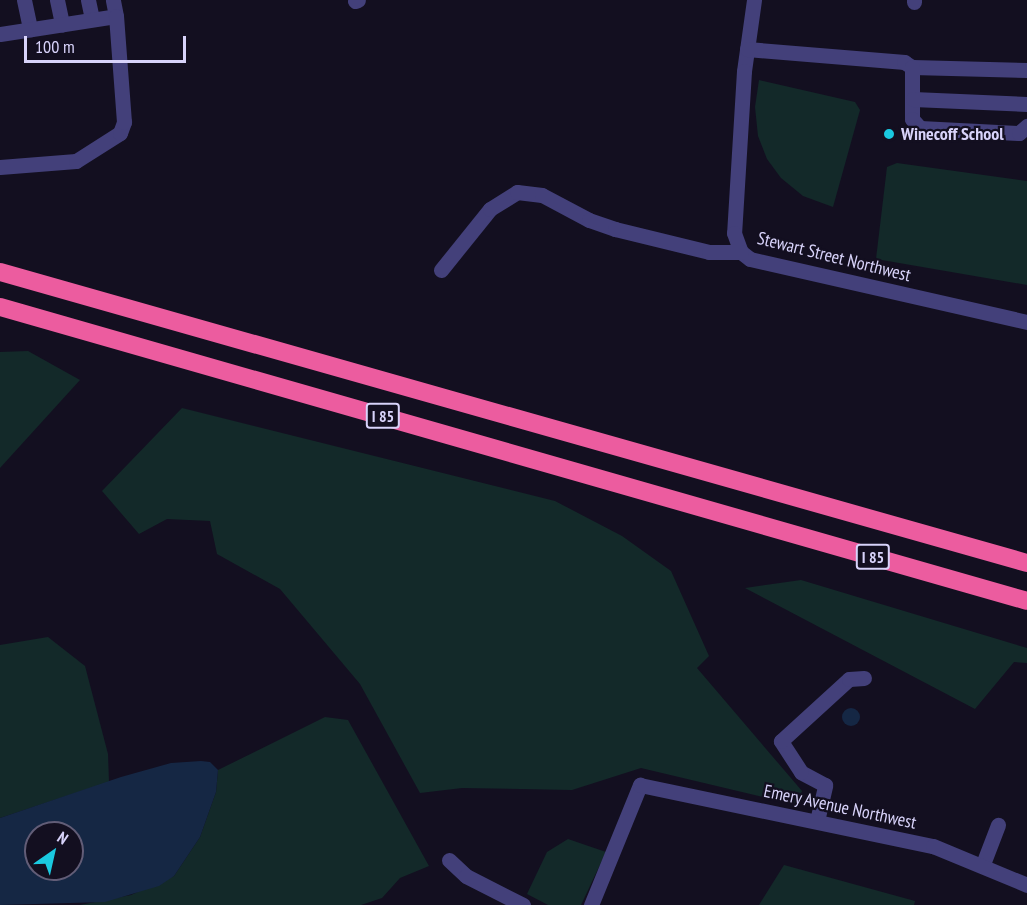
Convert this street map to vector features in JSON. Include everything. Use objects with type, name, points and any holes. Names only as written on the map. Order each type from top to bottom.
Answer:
[{"type":"highway","name":"I 85","points":[[0,272],[1027,563]]},
{"type":"highway","name":"I 85","points":[[0,308],[1027,603]]},
{"type":"street","points":[[24,0],[30,29]]},
{"type":"street","points":[[57,0],[62,24]]},
{"type":"street","points":[[88,0],[92,19]]},
{"type":"street","points":[[0,167],[76,161],[120,133],[124,122],[113,0]]},
{"type":"street","name":"Stewart Street Northwest","points":[[754,0],[747,49],[734,233],[741,252],[750,260],[1027,322]]},
{"type":"street","points":[[1,31],[116,16]]},
{"type":"street","points":[[747,49],[904,62],[912,67],[1027,70]]},
{"type":"street","points":[[912,67],[912,119],[920,128],[1019,133],[1027,126]]},
{"type":"street","points":[[913,99],[1027,104]]},
{"type":"street","points":[[441,270],[490,209],[517,192],[543,195],[589,220],[615,229],[709,252],[741,252]]},
{"type":"street","points":[[817,821],[825,785],[801,772],[781,741],[849,679],[864,678]]},
{"type":"street","name":"Emery Avenue Northwest","points":[[591,905],[640,785],[933,846],[983,864],[1027,885]]},
{"type":"street","points":[[983,864],[998,825]]},
{"type":"street","points":[[449,860],[466,876],[523,905]]},
{"type":"green space","points":[[759,80],[855,102],[860,110],[833,207],[803,196],[781,178],[767,159],[758,136],[755,107]]},
{"type":"green space","points":[[897,163],[1027,181],[1027,285],[876,259],[887,167]]},
{"type":"green space","points":[[28,351],[80,380],[0,468],[0,352]]},
{"type":"green space","points":[[182,408],[555,501],[622,536],[671,571],[709,656],[697,668],[802,791],[796,805],[641,768],[572,790],[462,788],[420,793],[360,684],[280,589],[217,554],[210,521],[167,519],[139,534],[102,491]]},
{"type":"green space","points":[[801,580],[1027,648],[1027,663],[1014,662],[975,709],[745,588]]},
{"type":"green space","points":[[48,637],[85,666],[108,754],[109,782],[0,818],[0,645]]},
{"type":"green space","points":[[325,717],[348,720],[429,866],[400,878],[382,898],[361,905],[80,905],[131,895],[174,876],[200,837],[216,792],[218,770]]},
{"type":"green space","points":[[568,839],[606,852],[581,905],[548,905],[527,894],[547,852]]},
{"type":"green space","points":[[784,865],[915,901],[914,905],[759,905]]},
{"type":"water","points":[[851,708],[857,711],[860,717],[857,723],[851,726],[845,723],[842,717],[845,711]]},
{"type":"water","points":[[210,762],[218,770],[216,792],[200,837],[174,876],[159,886],[105,902],[0,905],[0,818],[121,777],[171,763]]},
{"type":"place","name":"Winecoff School","points":[[889,134]]}]
